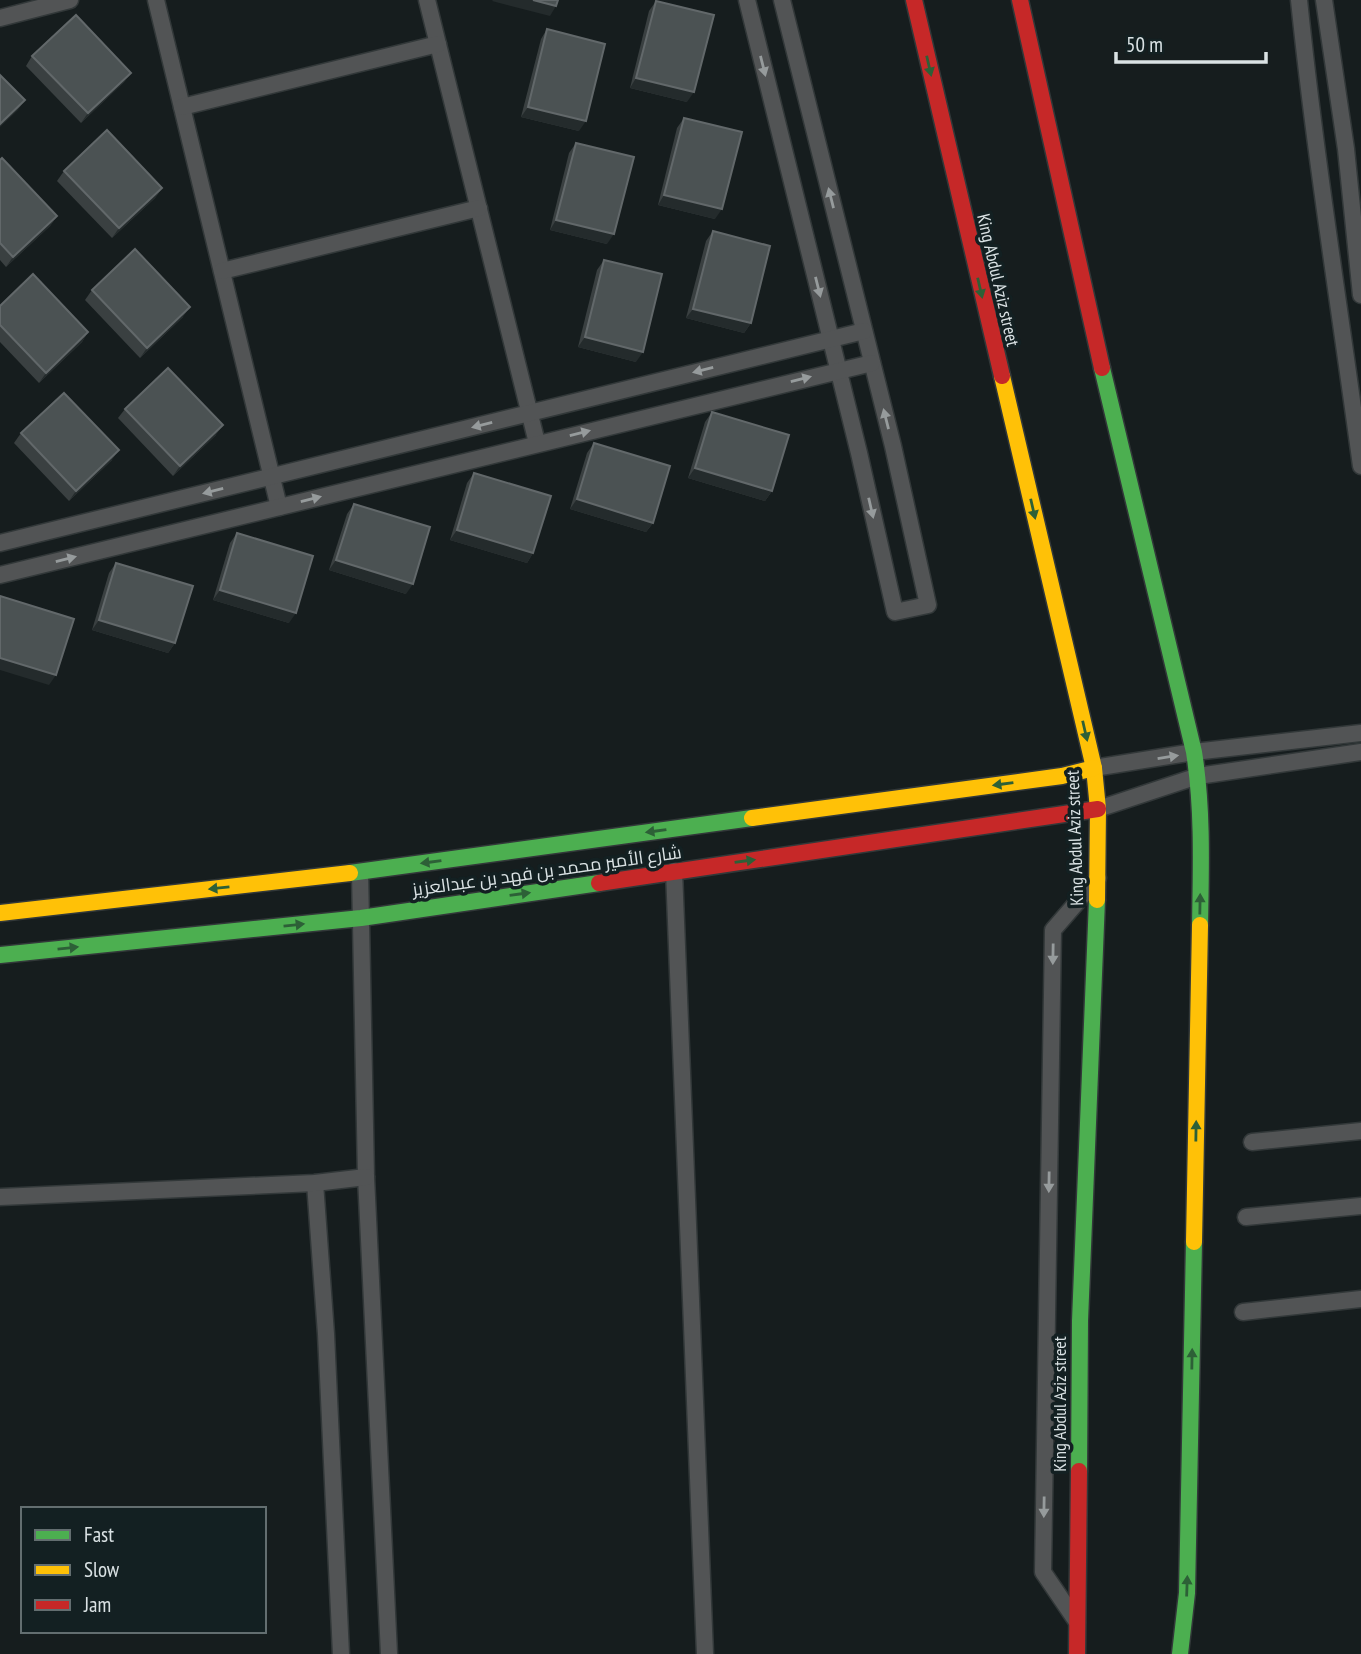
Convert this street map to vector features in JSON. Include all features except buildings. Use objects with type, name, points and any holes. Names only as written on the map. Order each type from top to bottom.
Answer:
[{"type":"main road","name":"King Abdul Aziz street","points":[[914,0],[1094,768],[1098,808],[1098,878],[1080,1321],[1077,1654]]},
{"type":"main road","points":[[1020,0],[1085,295],[1198,776],[1200,882],[1188,1579],[1180,1654]]},
{"type":"main road","name":"شارع الأمير محمد بن فهد بن عبدالعزيز","points":[[0,913],[360,872],[1062,776],[1094,768]]},
{"type":"main road","name":"شارع الأمير محمد بن فهد بن عبدالعزيز","points":[[0,955],[361,918],[1098,808]]},
{"type":"street","points":[[0,18],[71,0]]},
{"type":"street","points":[[156,0],[279,507]]},
{"type":"street","points":[[427,0],[537,443]]},
{"type":"street","points":[[747,0],[859,453],[895,612],[929,604],[893,446],[782,0]]},
{"type":"street","points":[[1299,0],[1323,201],[1361,466]]},
{"type":"street","points":[[1324,0],[1353,149],[1361,295]]},
{"type":"street","points":[[182,107],[438,44]]},
{"type":"street","points":[[222,271],[479,208]]},
{"type":"street","points":[[0,543],[864,331]]},
{"type":"street","points":[[0,575],[872,363]]},
{"type":"street","points":[[1094,768],[1194,752],[1361,733]]},
{"type":"street","points":[[1098,808],[1198,776],[1361,752]]},
{"type":"street","points":[[674,871],[705,1654]]},
{"type":"street","points":[[360,872],[366,1177],[388,1654]]},
{"type":"street","points":[[1078,1624],[1043,1572],[1053,930],[1098,878]]},
{"type":"street","points":[[1252,1142],[1361,1131]]},
{"type":"street","points":[[0,1197],[315,1183],[366,1177]]},
{"type":"street","points":[[315,1183],[326,1334],[341,1654]]},
{"type":"street","points":[[1246,1217],[1361,1206]]},
{"type":"street","points":[[1243,1312],[1361,1299]]},
{"type":"traffic: fast","points":[[1102,368],[1194,752],[1200,817],[1200,925]]},
{"type":"traffic: fast","points":[[350,873],[752,818]]},
{"type":"traffic: fast","points":[[0,955],[361,918],[599,883]]},
{"type":"traffic: fast","points":[[1079,1471],[1080,1321],[1097,900]]},
{"type":"traffic: fast","points":[[1180,1654],[1187,1593],[1194,1242]]},
{"type":"traffic: slow","points":[[1002,376],[1094,768],[1098,809],[1097,900]]},
{"type":"traffic: slow","points":[[752,818],[1062,776],[1094,768]]},
{"type":"traffic: slow","points":[[0,913],[350,873]]},
{"type":"traffic: slow","points":[[1194,1242],[1200,925]]},
{"type":"traffic: jam","points":[[914,0],[1002,376]]},
{"type":"traffic: jam","points":[[1020,0],[1102,368]]},
{"type":"traffic: jam","points":[[599,883],[1098,809]]},
{"type":"traffic: jam","points":[[1077,1654],[1079,1471]]}]
